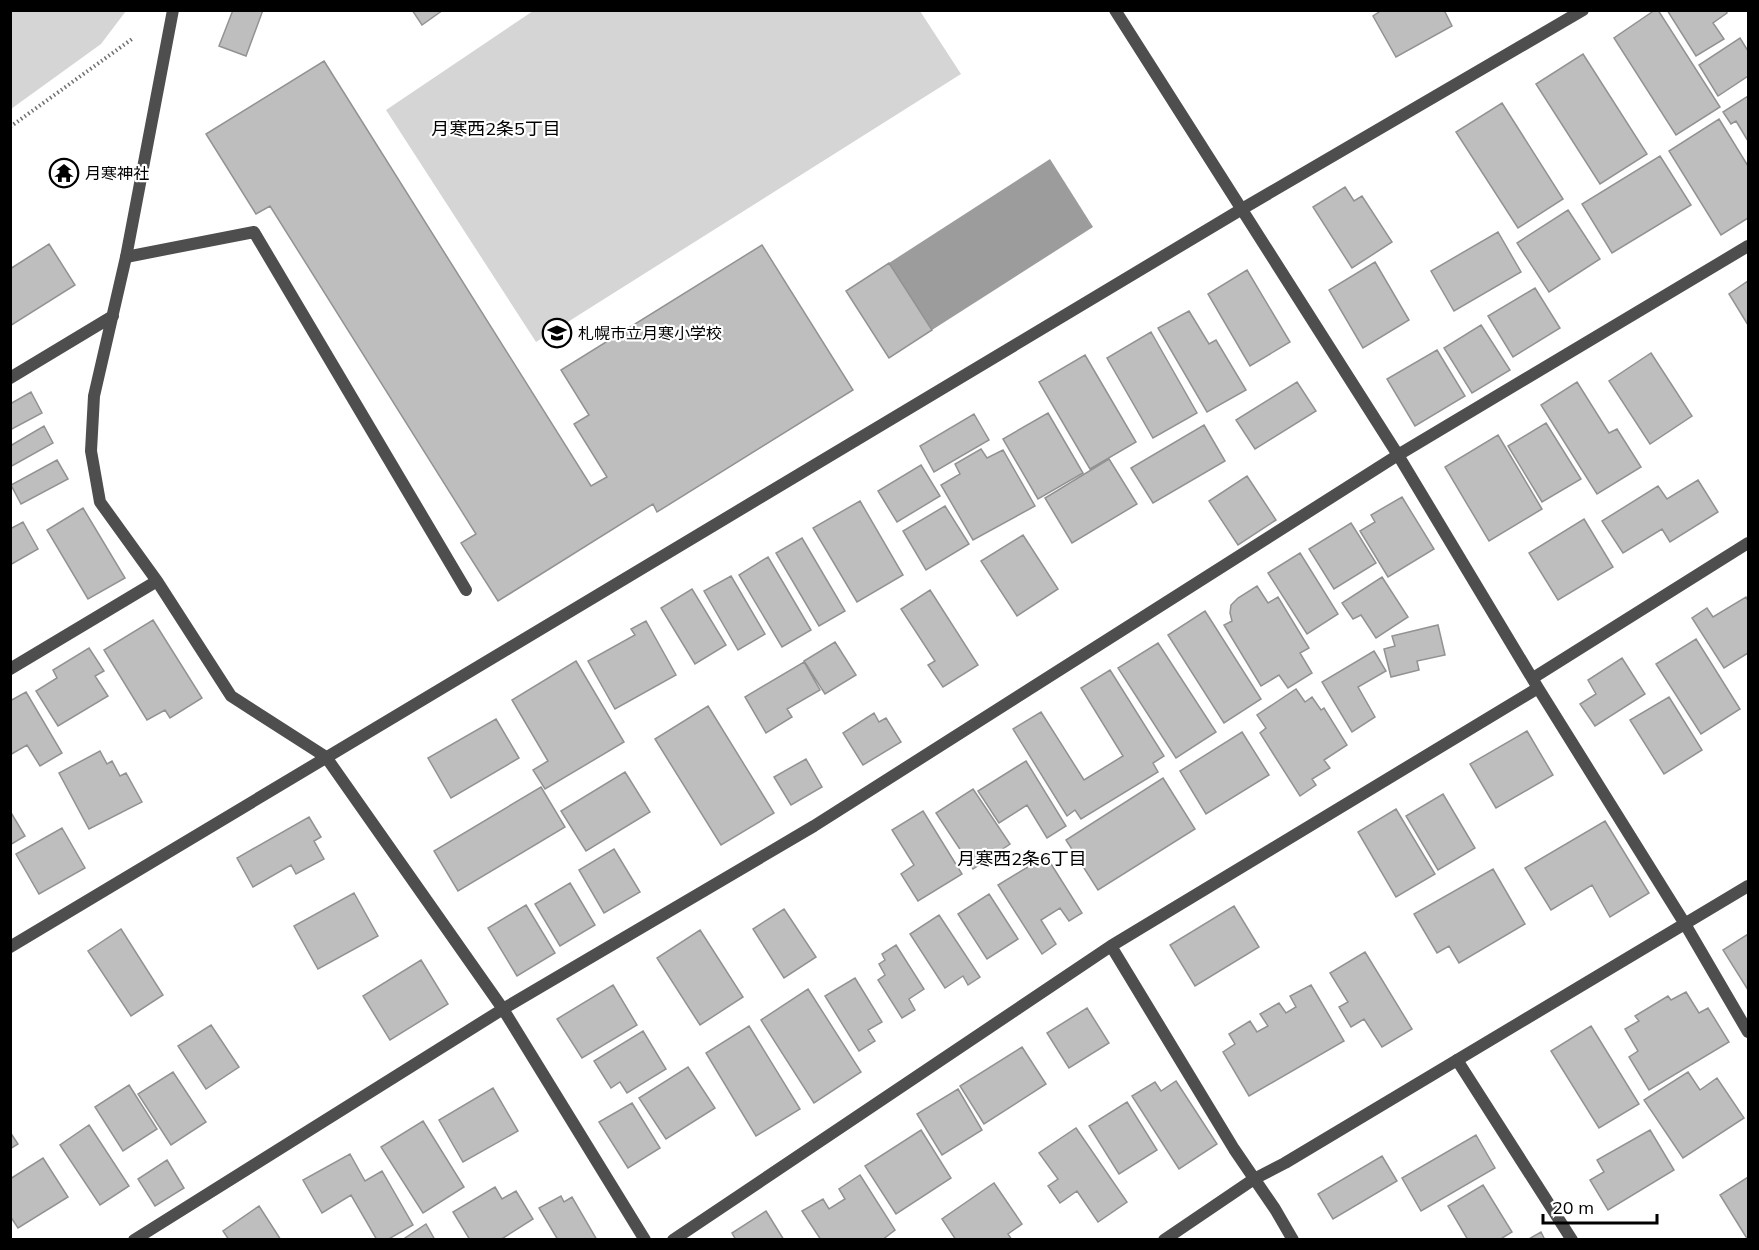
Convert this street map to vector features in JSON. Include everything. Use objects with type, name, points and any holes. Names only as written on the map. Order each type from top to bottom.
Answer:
[{"type":"street","points":[[173,10],[126,257],[94,396],[92,451],[100,502],[157,581],[231,696],[326,757],[503,1009],[645,1239]]},
{"type":"street","points":[[1115,10],[1398,456],[1749,1032]]},
{"type":"street","points":[[10,947],[1242,209],[1583,10]]},
{"type":"street","points":[[126,257],[254,232],[466,591]]},
{"type":"street","points":[[134,1239],[503,1009],[814,826],[1398,456],[1749,246]]},
{"type":"street","points":[[10,378],[113,316]]},
{"type":"street","points":[[674,1239],[1111,946],[1536,683],[1749,543]]},
{"type":"street","points":[[10,669],[157,581]]},
{"type":"street","points":[[1164,1239],[1254,1179],[1749,886]]},
{"type":"street","points":[[1111,946],[1234,1149],[1293,1239]]},
{"type":"street","points":[[1457,1060],[1572,1239]]},
{"type":"path","points":[[10,127],[132,39]]},
{"type":"shaded area","points":[[11,10],[126,11],[101,44],[11,109]]},
{"type":"shaded area","points":[[533,11],[920,11],[961,74],[536,342],[386,110]]},
{"type":"shaded area","points":[[1050,159],[1093,227],[932,330],[889,263]]},
{"type":"building","points":[[233,10],[263,10],[246,56],[219,46]]},
{"type":"building","points":[[412,10],[443,10],[422,25]]},
{"type":"building","points":[[1382,10],[1444,10],[1452,26],[1396,57],[1373,16]]},
{"type":"building","points":[[1658,10],[1720,107],[1676,135],[1614,38]]},
{"type":"building","points":[[1667,10],[1726,10],[1727,13],[1713,23],[1724,39],[1696,56]]},
{"type":"building","points":[[1740,38],[1748,51],[1748,76],[1718,96],[1699,65]]},
{"type":"building","points":[[1583,54],[1647,154],[1600,184],[1536,84]]},
{"type":"building","points":[[324,61],[591,486],[607,477],[574,424],[589,415],[561,370],[762,245],[853,390],[657,512],[653,504],[498,601],[461,543],[476,534],[270,206],[256,214],[206,134]]},
{"type":"building","points":[[1748,96],[1748,141],[1736,121],[1731,124],[1723,112]]},
{"type":"building","points":[[1502,103],[1563,199],[1518,228],[1456,132]]},
{"type":"building","points":[[1719,119],[1748,166],[1748,218],[1721,235],[1669,151]]},
{"type":"building","points":[[1660,156],[1691,205],[1612,253],[1582,204]]},
{"type":"building","points":[[1345,187],[1354,201],[1362,196],[1392,242],[1352,268],[1313,207]]},
{"type":"building","points":[[1568,210],[1600,259],[1549,292],[1517,243]]},
{"type":"building","points":[[1498,232],[1521,272],[1454,311],[1431,271]]},
{"type":"building","points":[[49,244],[75,285],[10,326],[10,269]]},
{"type":"building","points":[[1375,262],[1409,320],[1363,348],[1329,290]]},
{"type":"building","points":[[889,263],[932,330],[889,358],[846,291]]},
{"type":"building","points":[[1247,270],[1290,342],[1250,366],[1208,294]]},
{"type":"building","points":[[1748,281],[1748,325],[1729,294]]},
{"type":"building","points":[[1535,288],[1560,328],[1513,357],[1488,316]]},
{"type":"building","points":[[1189,311],[1209,344],[1216,340],[1246,390],[1207,412],[1158,328]]},
{"type":"building","points":[[1481,325],[1510,370],[1472,393],[1444,348]]},
{"type":"building","points":[[1151,332],[1197,413],[1153,438],[1107,358]]},
{"type":"building","points":[[1437,350],[1465,396],[1415,426],[1387,379]]},
{"type":"building","points":[[1651,353],[1692,416],[1650,444],[1609,381]]},
{"type":"building","points":[[1085,355],[1136,442],[1090,469],[1039,382]]},
{"type":"building","points":[[1297,382],[1316,411],[1255,449],[1236,420]]},
{"type":"building","points":[[1577,382],[1609,433],[1617,429],[1641,467],[1597,494],[1541,405]]},
{"type":"building","points":[[31,392],[42,413],[10,430],[10,404]]},
{"type":"building","points":[[1048,413],[1083,473],[1038,499],[1003,439]]},
{"type":"building","points":[[974,414],[989,440],[934,472],[920,446]]},
{"type":"building","points":[[1546,423],[1581,479],[1542,502],[1508,446]]},
{"type":"building","points":[[1204,425],[1225,461],[1153,503],[1131,468]]},
{"type":"building","points":[[44,426],[53,443],[10,467],[10,446]]},
{"type":"building","points":[[1498,435],[1542,509],[1489,541],[1445,467]]},
{"type":"building","points":[[981,449],[987,458],[1003,450],[1035,506],[973,540],[941,485],[960,474],[955,464]]},
{"type":"building","points":[[1109,459],[1137,504],[1072,543],[1045,498]]},
{"type":"building","points":[[57,460],[68,479],[21,504],[11,485]]},
{"type":"building","points":[[921,465],[940,496],[897,522],[878,491]]},
{"type":"building","points":[[1247,476],[1276,520],[1238,545],[1209,501]]},
{"type":"building","points":[[1698,480],[1718,512],[1670,542],[1662,529],[1623,553],[1602,521],[1658,486],[1667,499]]},
{"type":"building","points":[[1402,497],[1434,549],[1388,577],[1360,531],[1375,522],[1371,515]]},
{"type":"building","points":[[860,501],[903,575],[857,602],[813,528]]},
{"type":"building","points":[[945,506],[969,544],[926,570],[903,531]]},
{"type":"building","points":[[83,508],[125,578],[88,599],[47,530]]},
{"type":"building","points":[[1584,519],[1613,567],[1558,600],[1529,553]]},
{"type":"building","points":[[23,522],[38,549],[10,565],[10,529]]},
{"type":"building","points":[[1351,523],[1376,563],[1334,589],[1309,549]]},
{"type":"building","points":[[1023,535],[1058,589],[1017,616],[981,561]]},
{"type":"building","points":[[802,538],[845,611],[819,626],[776,553]]},
{"type":"building","points":[[1300,553],[1338,614],[1307,634],[1268,573]]},
{"type":"building","points":[[768,557],[811,630],[782,647],[739,575]]},
{"type":"building","points":[[731,576],[765,634],[738,650],[704,591]]},
{"type":"building","points":[[1382,577],[1408,617],[1376,638],[1361,615],[1353,619],[1342,603]]},
{"type":"building","points":[[1257,586],[1268,603],[1278,597],[1309,648],[1300,653],[1312,673],[1288,688],[1279,675],[1261,686],[1224,625],[1232,621],[1231,605]]},
{"type":"building","points":[[692,589],[726,645],[695,664],[661,608]]},
{"type":"building","points":[[930,590],[978,665],[943,687],[928,665],[935,661],[901,609]]},
{"type":"building","points":[[1746,597],[1748,601],[1748,653],[1724,668],[1692,618],[1707,608],[1713,617]]},
{"type":"building","points":[[1205,611],[1261,699],[1224,723],[1168,635]]},
{"type":"building","points":[[153,620],[202,698],[170,718],[165,710],[147,720],[104,650]]},
{"type":"building","points":[[646,621],[676,675],[615,709],[588,661],[635,635],[631,629]]},
{"type":"building","points":[[1438,625],[1445,655],[1417,661],[1419,670],[1391,677],[1384,649],[1395,646],[1392,636]]},
{"type":"building","points":[[1696,639],[1740,709],[1701,734],[1656,664]]},
{"type":"building","points":[[835,642],[856,675],[825,694],[804,661]]},
{"type":"building","points":[[1158,643],[1216,732],[1176,758],[1118,668]]},
{"type":"building","points":[[89,648],[104,671],[95,676],[108,696],[58,726],[36,691],[57,678],[53,670]]},
{"type":"building","points":[[1374,651],[1386,671],[1358,687],[1375,717],[1352,732],[1322,682]]},
{"type":"building","points":[[1622,658],[1645,694],[1595,726],[1580,704],[1596,694],[1588,680]]},
{"type":"building","points":[[576,661],[624,742],[545,789],[533,770],[548,761],[512,700]]},
{"type":"building","points":[[804,662],[820,690],[787,709],[792,717],[766,733],[745,697]]},
{"type":"building","points":[[1110,670],[1164,756],[1153,763],[1158,772],[1081,819],[1075,810],[1067,816],[1013,729],[1041,712],[1084,780],[1123,756],[1081,688]]},
{"type":"building","points":[[1296,689],[1305,702],[1312,697],[1321,710],[1324,708],[1347,745],[1324,760],[1330,768],[1312,779],[1316,785],[1300,796],[1260,733],[1266,728],[1257,715]]},
{"type":"building","points":[[26,692],[62,753],[40,766],[27,745],[10,755],[10,701]]},
{"type":"building","points":[[1669,697],[1702,750],[1664,774],[1630,720]]},
{"type":"building","points":[[708,706],[774,813],[721,845],[655,739]]},
{"type":"building","points":[[874,713],[879,722],[886,718],[901,742],[863,765],[843,733]]},
{"type":"building","points":[[496,719],[519,758],[451,798],[428,758]]},
{"type":"building","points":[[1527,731],[1553,775],[1496,808],[1470,764]]},
{"type":"building","points":[[1242,732],[1269,775],[1206,814],[1180,771]]},
{"type":"building","points":[[100,751],[107,764],[112,761],[120,776],[126,773],[142,802],[89,829],[59,773]]},
{"type":"building","points":[[806,759],[822,787],[791,805],[774,777]]},
{"type":"building","points":[[1026,761],[1066,826],[1047,838],[1027,805],[999,823],[978,791]]},
{"type":"building","points":[[625,772],[650,812],[586,851],[561,811]]},
{"type":"building","points":[[1163,778],[1195,829],[1098,890],[1066,840]]},
{"type":"building","points":[[541,787],[565,827],[458,891],[434,851]]},
{"type":"building","points":[[973,789],[1010,844],[973,869],[936,813]]},
{"type":"building","points":[[1443,794],[1475,848],[1438,870],[1406,816]]},
{"type":"building","points":[[1396,809],[1435,874],[1396,897],[1358,832]]},
{"type":"building","points":[[10,811],[25,836],[10,845]]},
{"type":"building","points":[[923,811],[962,874],[918,901],[901,874],[914,865],[892,830]]},
{"type":"building","points":[[309,817],[321,837],[314,841],[324,859],[296,874],[291,865],[253,887],[237,858]]},
{"type":"building","points":[[1605,821],[1649,893],[1610,917],[1592,885],[1551,910],[1525,868]]},
{"type":"building","points":[[62,828],[85,868],[39,894],[16,854]]},
{"type":"building","points":[[614,849],[640,892],[604,913],[579,870]]},
{"type":"building","points":[[1046,856],[1082,913],[1069,921],[1060,908],[1041,920],[1056,944],[1042,954],[998,885]]},
{"type":"building","points":[[1493,869],[1525,924],[1459,963],[1449,946],[1437,953],[1414,914]]},
{"type":"building","points":[[570,883],[595,925],[560,946],[535,904]]},
{"type":"building","points":[[354,893],[378,936],[318,969],[294,926]]},
{"type":"building","points":[[989,894],[1018,939],[987,959],[958,914]]},
{"type":"building","points":[[526,905],[555,953],[517,976],[488,928]]},
{"type":"building","points":[[1234,906],[1259,947],[1195,986],[1170,945]]},
{"type":"building","points":[[784,909],[816,957],[784,978],[753,929]]},
{"type":"building","points":[[939,915],[980,977],[968,985],[963,976],[945,988],[910,934]]},
{"type":"building","points":[[121,929],[163,995],[131,1016],[88,951]]},
{"type":"building","points":[[700,930],[743,997],[700,1025],[657,958]]},
{"type":"building","points":[[1748,934],[1748,990],[1723,950]]},
{"type":"building","points":[[896,945],[924,989],[909,999],[915,1010],[902,1018],[878,980],[885,975],[879,964],[885,960],[882,954]]},
{"type":"building","points":[[1365,952],[1412,1029],[1382,1047],[1364,1019],[1351,1027],[1339,1007],[1348,1002],[1330,973]]},
{"type":"building","points":[[421,960],[448,1004],[390,1040],[363,996]]},
{"type":"building","points":[[855,978],[882,1022],[868,1030],[875,1041],[859,1051],[825,996]]},
{"type":"building","points":[[613,985],[637,1025],[582,1058],[557,1019]]},
{"type":"building","points":[[1311,985],[1344,1041],[1249,1096],[1223,1052],[1235,1044],[1229,1034],[1250,1021],[1257,1032],[1268,1026],[1260,1014],[1279,1003],[1286,1013],[1296,1007],[1290,996]]},
{"type":"building","points":[[808,989],[861,1072],[814,1103],[761,1020]]},
{"type":"building","points":[[1686,992],[1699,1013],[1708,1008],[1729,1042],[1649,1090],[1629,1057],[1638,1051],[1625,1029],[1639,1021],[1635,1016],[1668,996],[1671,1000]]},
{"type":"building","points":[[1087,1008],[1109,1043],[1069,1068],[1047,1033]]},
{"type":"building","points":[[211,1025],[239,1067],[206,1089],[178,1046]]},
{"type":"building","points":[[749,1026],[800,1109],[756,1136],[706,1053]]},
{"type":"building","points":[[1591,1026],[1639,1104],[1599,1128],[1551,1051]]},
{"type":"building","points":[[643,1031],[666,1069],[627,1093],[620,1082],[611,1088],[594,1061]]},
{"type":"building","points":[[1022,1047],[1046,1084],[984,1124],[960,1086]]},
{"type":"building","points":[[688,1067],[715,1108],[666,1139],[639,1098]]},
{"type":"building","points":[[173,1072],[206,1122],[171,1145],[138,1094]]},
{"type":"building","points":[[1688,1072],[1700,1090],[1717,1078],[1744,1118],[1683,1158],[1644,1100]]},
{"type":"building","points":[[1176,1081],[1217,1144],[1179,1169],[1132,1096],[1155,1082],[1161,1091]]},
{"type":"building","points":[[129,1085],[157,1129],[123,1151],[95,1107]]},
{"type":"building","points":[[493,1088],[518,1131],[463,1162],[439,1120]]},
{"type":"building","points":[[958,1089],[982,1130],[942,1155],[917,1114]]},
{"type":"building","points":[[1127,1102],[1157,1150],[1119,1174],[1089,1126]]},
{"type":"building","points":[[632,1103],[660,1148],[628,1168],[599,1122]]},
{"type":"building","points":[[423,1121],[464,1187],[423,1213],[381,1147]]},
{"type":"building","points":[[89,1125],[129,1186],[100,1205],[60,1145]]},
{"type":"building","points":[[1076,1128],[1127,1202],[1098,1222],[1077,1191],[1060,1203],[1048,1186],[1058,1179],[1039,1153]]},
{"type":"building","points":[[921,1130],[951,1178],[896,1214],[865,1166]]},
{"type":"building","points":[[1650,1130],[1674,1170],[1608,1210],[1590,1180],[1604,1172],[1597,1160]]},
{"type":"building","points":[[10,1132],[18,1144],[10,1149]]},
{"type":"building","points":[[1476,1135],[1495,1168],[1421,1211],[1402,1178]]},
{"type":"building","points":[[350,1154],[365,1181],[382,1171],[413,1225],[387,1240],[377,1240],[351,1195],[322,1213],[303,1180]]},
{"type":"building","points":[[1382,1156],[1397,1181],[1333,1219],[1318,1194]]},
{"type":"building","points":[[43,1158],[68,1197],[18,1228],[10,1216],[10,1179]]},
{"type":"building","points":[[167,1160],[184,1188],[155,1206],[138,1179]]},
{"type":"building","points":[[860,1175],[895,1230],[882,1240],[821,1240],[802,1211],[823,1199],[829,1209],[845,1199],[839,1189]]},
{"type":"building","points":[[1748,1177],[1748,1240],[1720,1195]]},
{"type":"building","points":[[994,1183],[1022,1224],[1008,1234],[1012,1240],[956,1240],[942,1219]]},
{"type":"building","points":[[1483,1185],[1512,1232],[1499,1240],[1468,1240],[1448,1206]]},
{"type":"building","points":[[495,1187],[502,1199],[516,1191],[533,1219],[500,1240],[470,1240],[453,1212]]},
{"type":"building","points":[[561,1196],[564,1202],[572,1197],[597,1240],[558,1240],[539,1208]]},
{"type":"building","points":[[259,1206],[281,1240],[229,1240],[223,1231]]},
{"type":"building","points":[[766,1211],[784,1240],[736,1240],[732,1233]]},
{"type":"building","points":[[426,1224],[435,1240],[402,1240]]},
{"type":"building","points":[[1541,1232],[1545,1240],[1527,1240]]},
{"type":"place","name":"月寒神社","points":[[64,173]]},
{"type":"place","name":"札幌市立月寒小学校","points":[[557,333]]},
{"type":"district","name":"月寒西2条5丁目","points":[[496,129]]},
{"type":"district","name":"月寒西2条6丁目","points":[[1022,859]]}]
